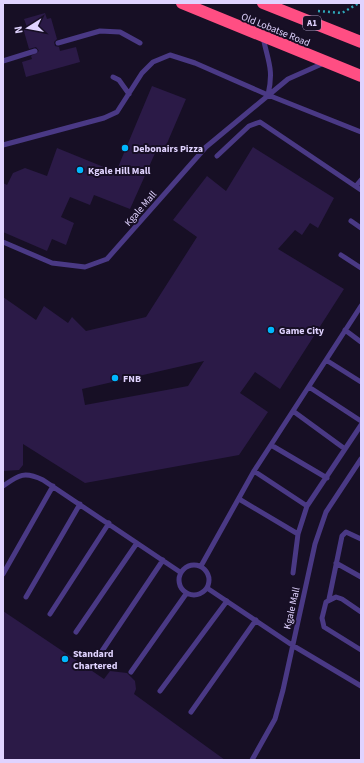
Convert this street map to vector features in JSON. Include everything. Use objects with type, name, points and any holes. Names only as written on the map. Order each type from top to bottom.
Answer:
[{"type":"highway","name":"Old Lobatse Road","points":[[182,3],[361,76]]},
{"type":"highway","name":"Old Lobatse Road","points":[[263,3],[361,42]]},
{"type":"lane","points":[[58,43],[100,31],[120,32],[140,43]]},
{"type":"lane","points":[[263,37],[271,68],[272,79],[268,95]]},
{"type":"lane","points":[[3,61],[35,51]]},
{"type":"lane","points":[[3,146],[104,118],[117,112],[142,73],[153,62],[170,55],[195,63],[268,95],[361,132]]},
{"type":"lane","name":"Kgale Mall","points":[[3,242],[52,263],[85,267],[107,259],[206,147],[293,76],[325,62]]},
{"type":"lane","points":[[113,77],[120,80],[129,94]]},
{"type":"lane","points":[[217,156],[249,126],[260,122],[359,188],[361,180]]},
{"type":"lane","points":[[352,222],[361,228]]},
{"type":"lane","points":[[341,255],[361,268]]},
{"type":"lane","points":[[201,566],[254,471],[361,306]]},
{"type":"lane","points":[[345,330],[361,342]]},
{"type":"lane","points":[[326,360],[361,382]]},
{"type":"lane","points":[[309,387],[361,421]]},
{"type":"lane","points":[[293,411],[345,449]]},
{"type":"lane","points":[[293,573],[298,534],[307,506],[361,425]]},
{"type":"lane","points":[[271,445],[327,478]]},
{"type":"lane","name":"Kgale Mall","points":[[252,760],[275,720],[284,690],[292,645],[314,544],[326,512],[360,463]]},
{"type":"lane","points":[[254,471],[307,506]]},
{"type":"lane","points":[[3,486],[16,477],[31,474],[53,486],[180,572]]},
{"type":"lane","points":[[3,574],[53,486]]},
{"type":"lane","points":[[239,500],[298,534]]},
{"type":"lane","points":[[26,597],[80,504]]},
{"type":"lane","points":[[50,614],[109,523]]},
{"type":"lane","points":[[361,539],[346,532],[342,536],[329,599],[326,602],[322,618],[324,626],[361,650]]},
{"type":"lane","points":[[76,632],[137,542]]},
{"type":"lane","points":[[102,651],[162,560]]},
{"type":"lane","points":[[336,563],[361,577]]},
{"type":"lane","points":[[180,572],[190,565],[201,566],[209,576],[207,588],[198,595],[186,594]]},
{"type":"lane","points":[[180,572],[179,584],[186,594]]},
{"type":"lane","points":[[207,588],[292,645],[361,686]]},
{"type":"lane","points":[[131,672],[186,594]]},
{"type":"lane","points":[[329,599],[336,597],[342,599],[361,612]]},
{"type":"lane","points":[[160,691],[227,601]]},
{"type":"lane","points":[[191,712],[256,620]]},
{"type":"path","points":[[308,21],[314,13],[318,11],[342,13],[359,3]]},
{"type":"building","points":[[45,13],[47,19],[51,18],[57,39],[54,42],[55,46],[59,47],[60,51],[76,47],[80,62],[26,77],[22,62],[32,59],[31,56],[39,51],[36,47],[29,49],[23,28],[27,27],[24,19]]},
{"type":"building","name":"Kgale Hill Mall","points":[[152,86],[186,99],[162,155],[156,151],[130,209],[94,195],[90,205],[70,197],[61,217],[74,223],[66,245],[52,239],[47,251],[3,232],[3,183],[7,185],[13,173],[25,168],[47,176],[57,148],[116,172]]},
{"type":"building","points":[[253,147],[334,198],[318,228],[310,223],[302,235],[295,230],[278,249],[344,289],[280,389],[255,372],[240,393],[268,412],[239,455],[85,483],[23,444],[23,465],[19,470],[3,471],[3,297],[36,320],[44,306],[68,323],[72,317],[86,331],[146,317],[197,237],[173,220],[207,176],[226,191]],"holes":[[[204,361],[188,386],[85,405],[82,389]]]},
{"type":"building","points":[[3,611],[104,679],[110,671],[127,673],[135,681],[136,689],[134,694],[225,760],[3,760]]},
{"type":"place","name":"Debonairs Pizza","points":[[125,148]]},
{"type":"place","name":"Kgale Hill Mall","points":[[80,170]]},
{"type":"place","name":"Game City","points":[[271,330]]},
{"type":"place","name":"FNB","points":[[115,378]]},
{"type":"place","name":"Standard Chartered","points":[[65,659]]}]
